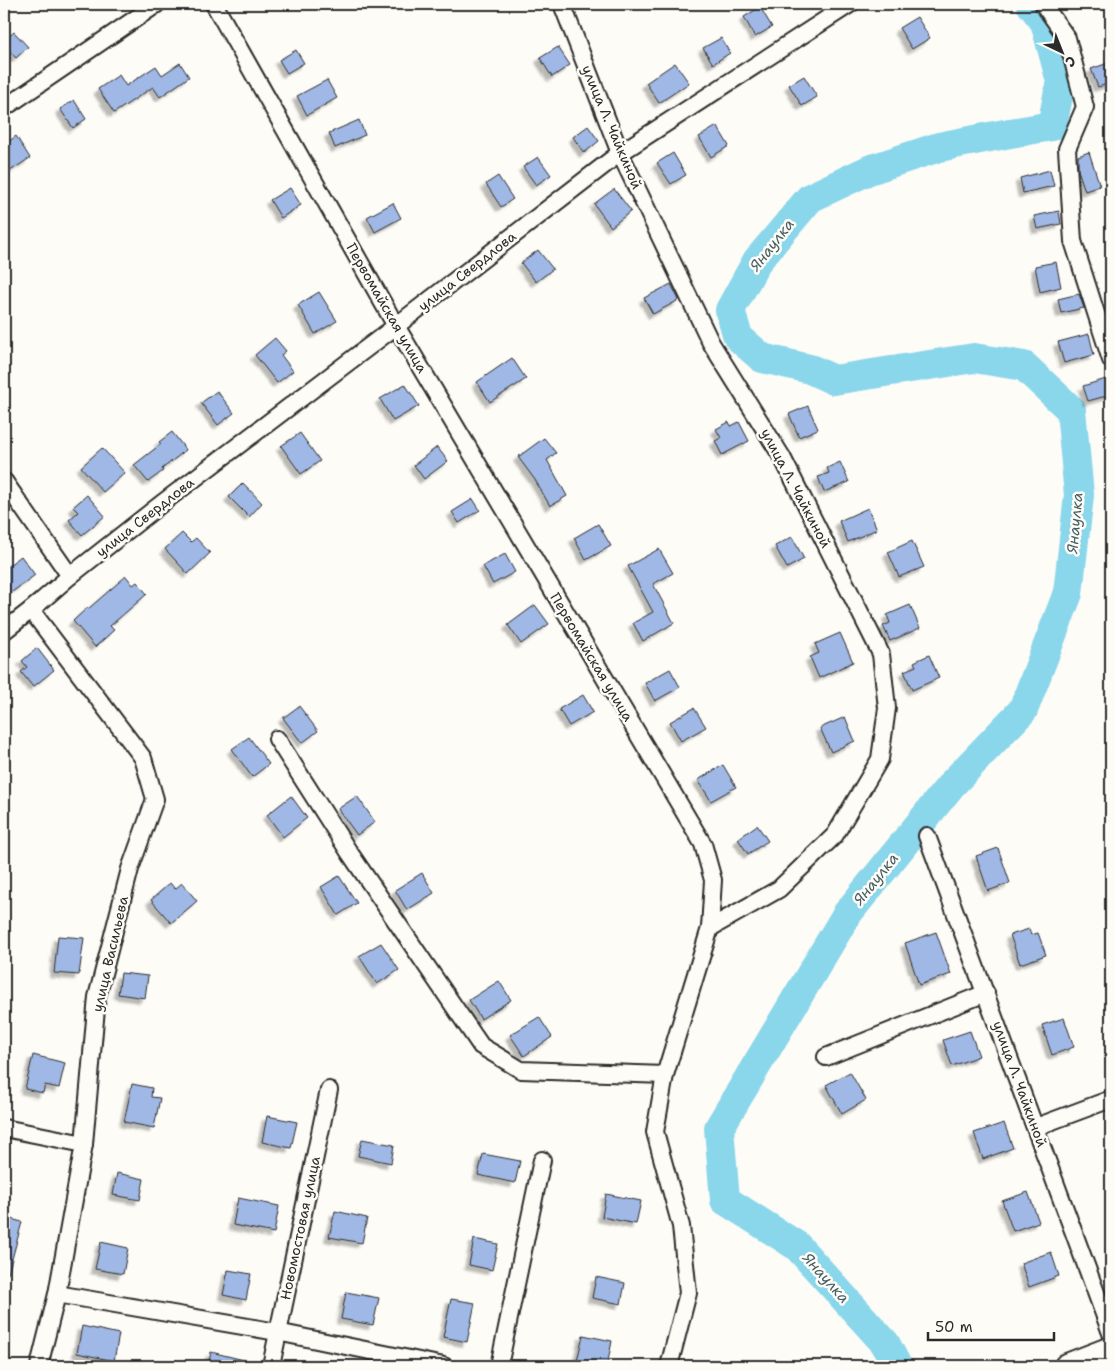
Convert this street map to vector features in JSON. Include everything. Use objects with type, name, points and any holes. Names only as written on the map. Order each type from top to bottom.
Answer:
[{"type":"main road","points":[[1067,1366],[1111,1349]]},
{"type":"street","points":[[4,108],[157,4]]},
{"type":"street","name":"Первомайская улица","points":[[214,4],[396,326],[703,844],[713,880],[710,928],[665,1074],[655,1132],[681,1226],[688,1293],[669,1366]]},
{"type":"street","name":"улица Л. Чайкиной","points":[[562,4],[620,153],[711,343],[782,457],[881,654],[887,708],[880,759],[836,835],[778,889],[710,928]]},
{"type":"street","name":"улица Свердлова","points":[[4,631],[169,498],[620,153],[850,4]]},
{"type":"street","points":[[1044,4],[1067,38],[1085,107],[1067,149],[1073,242],[1111,360]]},
{"type":"street","points":[[4,481],[70,576]]},
{"type":"street","name":"улица Васильева","points":[[32,610],[143,758],[155,799],[130,869],[96,997],[84,1144],[57,1294],[39,1366]]},
{"type":"street","points":[[277,739],[349,852],[481,1046],[521,1070],[665,1074]]},
{"type":"street","name":"улица Л. Чайкиной","points":[[927,836],[1111,1333]]},
{"type":"street","points":[[826,1057],[986,993]]},
{"type":"street","name":"Новомостовая улица","points":[[271,1366],[329,1090]]},
{"type":"street","points":[[1036,1127],[1111,1099]]},
{"type":"street","points":[[4,1128],[84,1144]]},
{"type":"street","points":[[499,1366],[542,1160]]},
{"type":"street","points":[[57,1294],[277,1332],[444,1366]]},
{"type":"building","points":[[760,7],[772,27],[755,37],[744,17]]},
{"type":"building","points":[[917,17],[930,38],[912,49],[899,28]]},
{"type":"building","points":[[14,32],[28,47],[16,58],[4,45],[4,41]]},
{"type":"building","points":[[721,38],[730,53],[713,64],[703,48]]},
{"type":"building","points":[[558,47],[570,65],[552,77],[540,58]]},
{"type":"building","points":[[296,50],[304,63],[287,73],[279,60]]},
{"type":"building","points":[[1111,62],[1111,83],[1098,87],[1091,69]]},
{"type":"building","points":[[180,63],[189,77],[160,97],[153,87],[114,113],[98,89],[119,75],[126,86],[156,66],[162,75]]},
{"type":"building","points":[[675,63],[689,83],[659,103],[646,83]]},
{"type":"building","points":[[804,76],[817,97],[802,106],[789,85]]},
{"type":"building","points":[[327,80],[337,98],[307,115],[297,96]]},
{"type":"building","points":[[74,100],[86,119],[73,128],[60,109]]},
{"type":"building","points":[[359,120],[365,135],[335,148],[329,133]]},
{"type":"building","points":[[588,126],[599,141],[584,153],[573,137]]},
{"type":"building","points":[[717,126],[729,146],[711,157],[699,137]]},
{"type":"building","points":[[16,136],[30,158],[4,175],[4,145]]},
{"type":"building","points":[[1089,152],[1100,186],[1085,191],[1078,170],[1078,156]]},
{"type":"building","points":[[673,153],[686,175],[671,184],[657,163]]},
{"type":"building","points":[[538,157],[551,175],[536,185],[523,167]]},
{"type":"building","points":[[1050,170],[1054,186],[1023,193],[1020,178]]},
{"type":"building","points":[[498,176],[513,199],[501,207],[486,184]]},
{"type":"building","points":[[290,188],[301,205],[281,218],[270,200]]},
{"type":"building","points":[[614,189],[631,211],[611,227],[594,204]]},
{"type":"building","points":[[393,203],[401,218],[375,232],[367,217]]},
{"type":"building","points":[[1059,211],[1061,224],[1037,229],[1034,216]]},
{"type":"building","points":[[538,250],[553,269],[536,282],[521,263]]},
{"type":"building","points":[[1056,262],[1061,287],[1040,292],[1035,266]]},
{"type":"building","points":[[671,284],[679,300],[653,314],[644,298]]},
{"type":"building","points":[[319,292],[337,321],[315,334],[298,305]]},
{"type":"building","points":[[1079,294],[1084,308],[1061,313],[1058,299]]},
{"type":"building","points":[[1089,334],[1094,355],[1064,363],[1058,342]]},
{"type":"building","points":[[275,338],[286,351],[281,355],[293,371],[277,383],[255,355]]},
{"type":"building","points":[[512,358],[526,379],[490,402],[477,382]]},
{"type":"building","points":[[1106,379],[1110,395],[1088,401],[1083,386]]},
{"type":"building","points":[[405,384],[419,406],[393,421],[380,399]]},
{"type":"building","points":[[217,391],[234,413],[218,425],[201,403]]},
{"type":"building","points":[[808,406],[818,429],[799,437],[789,414]]},
{"type":"building","points":[[729,422],[731,426],[739,422],[749,441],[722,455],[715,441],[721,438],[716,429]]},
{"type":"building","points":[[172,432],[186,450],[148,482],[134,465],[161,444],[159,442]]},
{"type":"building","points":[[300,433],[320,461],[301,474],[281,446]]},
{"type":"building","points":[[544,438],[556,453],[547,460],[567,496],[550,506],[535,480],[518,457]]},
{"type":"building","points":[[437,447],[448,461],[424,479],[414,465]]},
{"type":"building","points":[[102,448],[125,473],[103,492],[81,467]]},
{"type":"building","points":[[840,462],[849,482],[824,492],[818,477],[829,473],[827,468]]},
{"type":"building","points":[[243,483],[262,503],[249,517],[229,497]]},
{"type":"building","points":[[87,495],[105,516],[82,535],[69,520],[78,512],[73,507]]},
{"type":"building","points":[[473,499],[480,510],[459,523],[452,512]]},
{"type":"building","points":[[868,508],[877,529],[848,542],[839,521]]},
{"type":"building","points":[[598,524],[611,546],[586,560],[574,538]]},
{"type":"building","points":[[182,533],[191,542],[196,538],[210,553],[188,574],[165,549]]},
{"type":"building","points":[[792,537],[804,559],[787,568],[775,546]]},
{"type":"building","points":[[912,541],[924,567],[899,577],[888,552]]},
{"type":"building","points":[[659,549],[673,573],[653,584],[674,623],[643,641],[633,623],[653,612],[628,566]]},
{"type":"building","points":[[505,554],[515,572],[493,584],[483,566]]},
{"type":"building","points":[[21,556],[35,575],[4,598],[4,569]]},
{"type":"building","points":[[126,576],[133,585],[137,582],[147,594],[110,626],[114,630],[95,647],[73,621]]},
{"type":"building","points":[[535,605],[549,624],[521,644],[508,625]]},
{"type":"building","points":[[910,605],[920,628],[890,641],[883,626],[890,623],[887,615]]},
{"type":"building","points":[[840,633],[853,662],[819,678],[810,657],[819,653],[815,644]]},
{"type":"building","points":[[37,648],[54,670],[33,687],[21,672],[27,667],[22,661]]},
{"type":"building","points":[[929,655],[939,678],[912,690],[904,671],[916,666],[914,662]]},
{"type":"building","points":[[670,669],[680,687],[655,701],[645,683]]},
{"type":"building","points":[[583,695],[593,712],[569,726],[559,709]]},
{"type":"building","points":[[299,706],[318,731],[302,743],[283,718]]},
{"type":"building","points":[[694,708],[706,727],[681,741],[670,722]]},
{"type":"building","points":[[845,717],[855,741],[831,752],[820,728]]},
{"type":"building","points":[[249,737],[269,764],[252,777],[232,749]]},
{"type":"building","points":[[723,765],[736,787],[711,801],[698,780]]},
{"type":"building","points":[[291,796],[307,818],[283,837],[267,815]]},
{"type":"building","points":[[357,796],[375,822],[357,835],[338,809]]},
{"type":"building","points":[[757,825],[768,841],[748,854],[738,839]]},
{"type":"building","points":[[998,848],[1010,883],[988,891],[976,856]]},
{"type":"building","points":[[422,873],[434,893],[407,910],[395,890]]},
{"type":"building","points":[[339,876],[357,903],[338,915],[321,887]]},
{"type":"building","points":[[170,883],[175,889],[182,883],[197,901],[171,923],[151,900]]},
{"type":"building","points":[[1029,929],[1031,935],[1038,933],[1046,955],[1020,964],[1010,935]]},
{"type":"building","points":[[936,932],[951,974],[919,985],[905,943]]},
{"type":"building","points":[[58,936],[84,938],[79,975],[54,973]]},
{"type":"building","points":[[381,943],[399,970],[377,984],[359,956]]},
{"type":"building","points":[[121,973],[148,976],[145,998],[118,994]]},
{"type":"building","points":[[499,981],[511,1000],[481,1019],[469,1000]]},
{"type":"building","points":[[539,1017],[552,1037],[524,1056],[510,1035]]},
{"type":"building","points":[[1064,1018],[1074,1047],[1052,1055],[1042,1025]]},
{"type":"building","points":[[970,1031],[979,1056],[952,1066],[943,1040]]},
{"type":"building","points":[[33,1055],[65,1063],[59,1088],[45,1085],[43,1093],[25,1089]]},
{"type":"building","points":[[850,1072],[866,1100],[842,1114],[826,1085]]},
{"type":"building","points":[[132,1084],[152,1088],[151,1097],[160,1098],[154,1128],[124,1122]]},
{"type":"building","points":[[267,1116],[297,1122],[291,1148],[262,1142]]},
{"type":"building","points":[[1004,1123],[1013,1148],[983,1159],[974,1133]]},
{"type":"building","points":[[362,1139],[394,1145],[391,1163],[358,1156]]},
{"type":"building","points":[[483,1154],[520,1161],[515,1183],[478,1175]]},
{"type":"building","points":[[117,1173],[144,1179],[140,1200],[113,1195]]},
{"type":"building","points":[[1028,1192],[1039,1222],[1013,1231],[1002,1201]]},
{"type":"building","points":[[606,1194],[641,1201],[636,1224],[602,1217]]},
{"type":"building","points":[[238,1198],[279,1206],[274,1233],[233,1225]]},
{"type":"building","points":[[335,1211],[367,1218],[362,1243],[329,1237]]},
{"type":"building","points":[[4,1217],[22,1222],[8,1274],[4,1273]]},
{"type":"building","points":[[474,1239],[498,1244],[492,1270],[469,1265]]},
{"type":"building","points":[[101,1242],[128,1248],[123,1274],[95,1269]]},
{"type":"building","points":[[1051,1252],[1059,1276],[1029,1287],[1021,1263]]},
{"type":"building","points":[[228,1270],[251,1274],[246,1300],[223,1295]]},
{"type":"building","points":[[596,1277],[625,1283],[621,1304],[592,1298]]},
{"type":"building","points":[[346,1292],[379,1298],[373,1325],[341,1319]]},
{"type":"building","points":[[451,1299],[475,1303],[467,1342],[443,1337]]},
{"type":"building","points":[[82,1326],[119,1334],[114,1361],[77,1353]]},
{"type":"building","points":[[583,1335],[612,1341],[607,1366],[577,1361]]},
{"type":"building","points":[[211,1352],[248,1361],[247,1366],[208,1366]]},
{"type":"waterway","name":"Янаулка","points":[[897,1366],[885,1343],[797,1246],[725,1200],[719,1128],[847,914],[952,784],[1023,710],[1068,593],[1079,495],[1071,410],[1024,366],[974,358],[834,380],[810,369],[762,358],[738,337],[730,310],[757,261],[810,198],[869,170],[939,147],[1052,126],[1061,81],[1045,22],[1031,4]]}]
